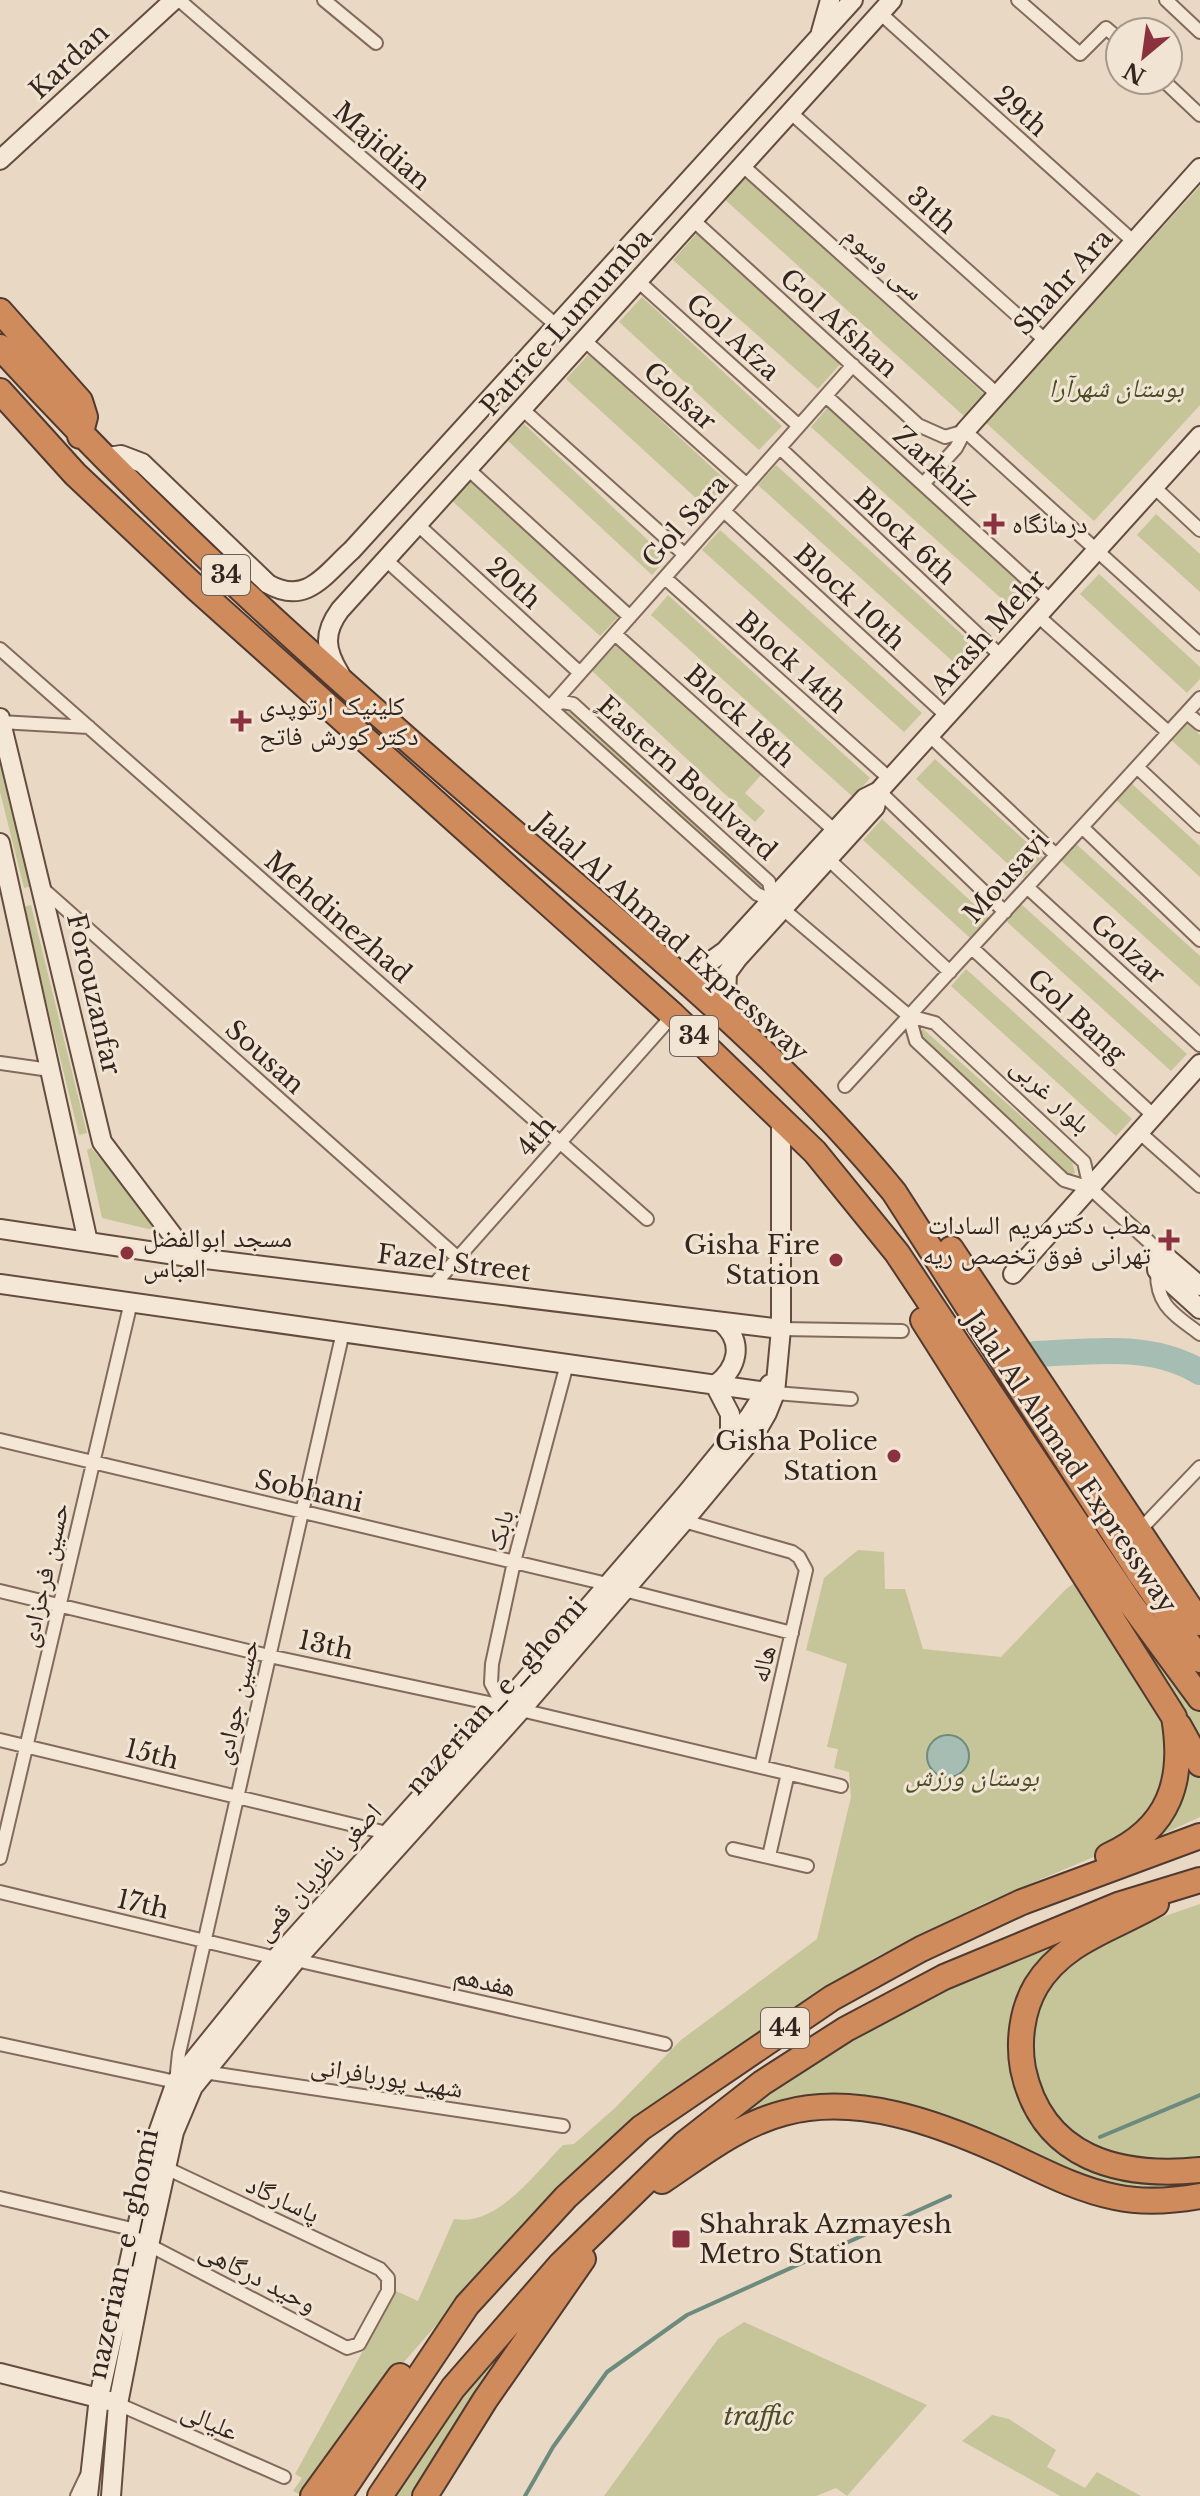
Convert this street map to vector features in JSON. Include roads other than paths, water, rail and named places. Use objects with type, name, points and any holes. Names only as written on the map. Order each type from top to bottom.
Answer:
[{"type":"highway","points":[[0,311],[80,401],[85,417],[80,436]]},
{"type":"highway","name":"Jalal Al Ahmad Expressway","points":[[0,347],[102,458],[351,691],[675,972],[824,1112],[894,1192],[1140,1574],[1200,1660]]},
{"type":"highway","name":"Jalal Al Ahmad Expressway","points":[[0,391],[75,474],[196,588],[673,1015],[815,1152],[861,1205],[933,1306],[1137,1613],[1200,1698]]},
{"type":"highway","points":[[0,417],[40,451],[75,474]]},
{"type":"highway","points":[[894,1192],[927,1215],[1200,1623]]},
{"type":"highway","points":[[861,1205],[888,1264],[1174,1717],[1200,1764]]},
{"type":"highway","points":[[1022,1902],[1124,1849],[1150,1829],[1166,1805],[1178,1767],[1174,1717]]},
{"type":"highway","name":"44","points":[[339,2496],[445,2333],[502,2263],[566,2197],[668,2108],[832,1998],[921,1949],[1022,1902],[1200,1836]]},
{"type":"highway","points":[[1195,1882],[1126,1921],[1078,1943],[1057,1960],[1037,1984],[1021,2033],[1022,2062],[1037,2108],[1054,2132],[1077,2151],[1136,2171],[1200,2170]]},
{"type":"highway","name":"44","points":[[380,2496],[453,2388],[561,2264],[619,2211],[684,2144],[725,2111],[802,2055],[944,1977],[1118,1905],[1195,1882]]},
{"type":"highway","points":[[425,2496],[529,2334],[619,2211],[751,2125],[787,2112],[822,2107],[870,2110],[931,2124],[1067,2183],[1116,2198],[1154,2201],[1200,2196]]},
{"type":"highway","points":[[313,2496],[386,2393],[445,2333]]},
{"type":"street","name":"Kardan","points":[[0,160],[176,0]]},
{"type":"street","name":"Majidian","points":[[176,0],[556,325]]},
{"type":"street","points":[[324,0],[376,43]]},
{"type":"street","points":[[820,36],[830,0]]},
{"type":"street","points":[[381,565],[355,570],[351,560],[352,550],[853,0]]},
{"type":"street","points":[[1018,0],[1080,54],[1104,30]]},
{"type":"street","points":[[1166,0],[1200,32]]},
{"type":"street","name":"Patrice Lumumba","points":[[351,691],[330,658],[326,639],[336,615],[886,7]]},
{"type":"street","name":"29th","points":[[886,7],[1134,242]]},
{"type":"street","points":[[1180,96],[1200,115]]},
{"type":"street","name":"31th","points":[[790,112],[1045,340]]},
{"type":"street","points":[[739,125],[759,116],[766,123],[760,145]]},
{"type":"street","name":"سی وسوم","points":[[742,165],[997,394]]},
{"type":"street","name":"Shahr Ara","points":[[965,431],[1200,168]]},
{"type":"street","name":"Gol Afshan","points":[[693,220],[925,430],[945,437],[965,431]]},
{"type":"street","name":"Gol Afza","points":[[638,281],[799,426]]},
{"type":"street","name":"Golsar","points":[[584,340],[747,485]]},
{"type":"street","name":"Gol Sara","points":[[550,707],[853,365]]},
{"type":"street","name":"Zarkhiz","points":[[826,396],[1051,601]]},
{"type":"street","points":[[522,409],[685,555]]},
{"type":"street","points":[[923,484],[956,448],[965,431],[1200,644]]},
{"type":"street","name":"Arash Mehr","points":[[725,1018],[727,973],[835,831],[930,736],[1200,436]]},
{"type":"street","name":"Block 6th","points":[[780,448],[1001,656]]},
{"type":"street","name":"34","points":[[102,458],[121,455],[142,463],[268,584],[278,590],[289,593],[309,589],[352,550]]},
{"type":"street","points":[[468,469],[630,617]]},
{"type":"street","points":[[1154,487],[1200,530]]},
{"type":"street","name":"Block 10th","points":[[724,511],[947,716]]},
{"type":"street","name":"20th","points":[[417,524],[580,673]]},
{"type":"street","name":"ٍEastern Boulvard","points":[[381,565],[550,707],[757,894],[778,905],[909,1016]]},
{"type":"street","name":"Block 14th","points":[[665,578],[884,785],[1005,912]]},
{"type":"street","points":[[1038,616],[1168,732]]},
{"type":"street","name":"Block 18th","points":[[615,634],[835,831]]},
{"type":"street","name":"Mehdinezhad","points":[[0,649],[647,1219]]},
{"type":"street","name":"Mousavi","points":[[845,1086],[1200,698]]},
{"type":"street","points":[[1187,713],[1200,724]]},
{"type":"street","points":[[0,721],[89,727]]},
{"type":"street","name":"Forouzanfar","points":[[0,721],[102,1142],[189,1257]]},
{"type":"street","points":[[930,736],[1056,855]]},
{"type":"street","points":[[1137,767],[1200,826]]},
{"type":"street","name":"Arash Mehr","points":[[675,972],[711,961],[778,905],[875,807],[884,785]]},
{"type":"street","points":[[1082,827],[1200,940]]},
{"type":"street","points":[[0,843],[6,892],[88,1242]]},
{"type":"street","points":[[827,858],[950,972]]},
{"type":"street","name":"Golzar","points":[[1027,887],[1200,1045]]},
{"type":"street","points":[[6,892],[42,888]]},
{"type":"street","name":"Sousan","points":[[42,888],[458,1258]]},
{"type":"street","name":"Gol Bang","points":[[972,948],[1154,1116]]},
{"type":"street","name":"4th","points":[[432,1287],[673,1015]]},
{"type":"street","name":"بلوار غربی","points":[[909,1016],[916,1041],[1064,1180],[1090,1188]]},
{"type":"street","name":"بلوار غربی","points":[[909,1016],[935,1023],[1084,1162],[1090,1188]]},
{"type":"street","points":[[0,1063],[50,1070]]},
{"type":"street","points":[[1013,1274],[1199,1068]]},
{"type":"street","points":[[772,1387],[781,1329],[781,1119]]},
{"type":"street","points":[[1139,1132],[1200,1186]]},
{"type":"street","points":[[67,1146],[102,1142]]},
{"type":"street","points":[[1090,1188],[1200,1286]]},
{"type":"street","name":"Fazel Street","points":[[0,1229],[189,1257],[722,1323],[781,1329],[902,1331]]},
{"type":"street","points":[[1157,1249],[1156,1289],[1160,1299],[1200,1334]]},
{"type":"street","points":[[1157,1270],[1200,1309]]},
{"type":"street","points":[[0,1284],[715,1385],[772,1387],[851,1399]]},
{"type":"street","name":"حسین فرحزادی","points":[[0,1858],[131,1302]]},
{"type":"street","points":[[715,1385],[731,1369],[736,1354],[735,1338],[722,1323]]},
{"type":"street","name":"حسین جوادی","points":[[176,2082],[179,2053],[343,1332]]},
{"type":"street","name":"بابک","points":[[512,1708],[493,1691],[490,1674],[514,1562],[567,1364]]},
{"type":"street","points":[[715,1385],[730,1414],[730,1441]]},
{"type":"street","name":"اصغر ناظریان قمی","points":[[159,2166],[164,2112],[176,2082],[276,1958],[395,1837],[616,1587],[772,1387]]},
{"type":"street","name":"nazerian_e_ghomi","points":[[616,1587],[684,1521],[752,1439],[772,1387]]},
{"type":"street","name":"Sobhani","points":[[0,1440],[514,1562],[792,1633]]},
{"type":"street","points":[[1138,1532],[1197,1474]]},
{"type":"street","name":"هاله","points":[[684,1521],[792,1552],[799,1557],[806,1570],[761,1767]]},
{"type":"street","name":"13th","points":[[0,1591],[269,1656],[512,1708],[841,1786]]},
{"type":"street","name":"15th","points":[[0,1740],[395,1837]]},
{"type":"street","points":[[769,1856],[788,1773]]},
{"type":"street","name":"nazerian_e_ghomi","points":[[111,2496],[118,2404],[139,2239],[159,2166],[181,2109],[204,2072],[395,1837]]},
{"type":"street","points":[[733,1849],[807,1866]]},
{"type":"street","name":"17th","points":[[0,1892],[276,1958]]},
{"type":"street","points":[[276,1958],[296,1960]]},
{"type":"street","name":"هفدهم","points":[[296,1960],[665,2044]]},
{"type":"street","points":[[0,2044],[176,2082],[204,2072]]},
{"type":"street","name":"شهید پوربافرانی","points":[[204,2072],[563,2126]]},
{"type":"street","name":"پاسارگاد","points":[[159,2166],[380,2269],[388,2278],[388,2291],[359,2344],[347,2348]]},
{"type":"street","name":"وحید درگاهی","points":[[0,2198],[139,2239],[347,2348]]},
{"type":"street","points":[[88,2496],[88,2474],[99,2397],[139,2239]]},
{"type":"street","points":[[0,2373],[118,2404]]},
{"type":"street","name":"علیالی","points":[[118,2404],[284,2477]]},
{"type":"street","points":[[77,2496],[88,2474]]},
{"type":"waterway","points":[[1035,1354],[1141,1353],[1161,1356],[1200,1372]]},
{"type":"waterway","points":[[1100,2137],[1200,2095]]},
{"type":"waterway","points":[[525,2496],[553,2447],[607,2372],[687,2315],[950,2196]]},
{"type":"place","name":"درمانگاه","points":[[994,524]]},
{"type":"place","name":"کلینیک ارتوپدی دکتر کورش فاتح","points":[[241,721]]},
{"type":"place","name":"مطب دكترمريم السادات تهرانی فوق تخصص ریه","points":[[1169,1240]]},
{"type":"place","name":"مسجد ابوالفضل العباس","points":[[127,1253]]},
{"type":"place","name":"Gisha Fire Station","points":[[836,1260]]},
{"type":"place","name":"Gisha Police Station","points":[[894,1456]]},
{"type":"place","name":"Shahrak Azmayesh Metro Station","points":[[681,2239]]},
{"type":"park label","name":"بوستان شهرآرا","points":[[1116,388]]},
{"type":"park label","name":"بوستان ورزش","points":[[972,1777]]},
{"type":"park label","name":"traffic","points":[[759,2416]]}]
